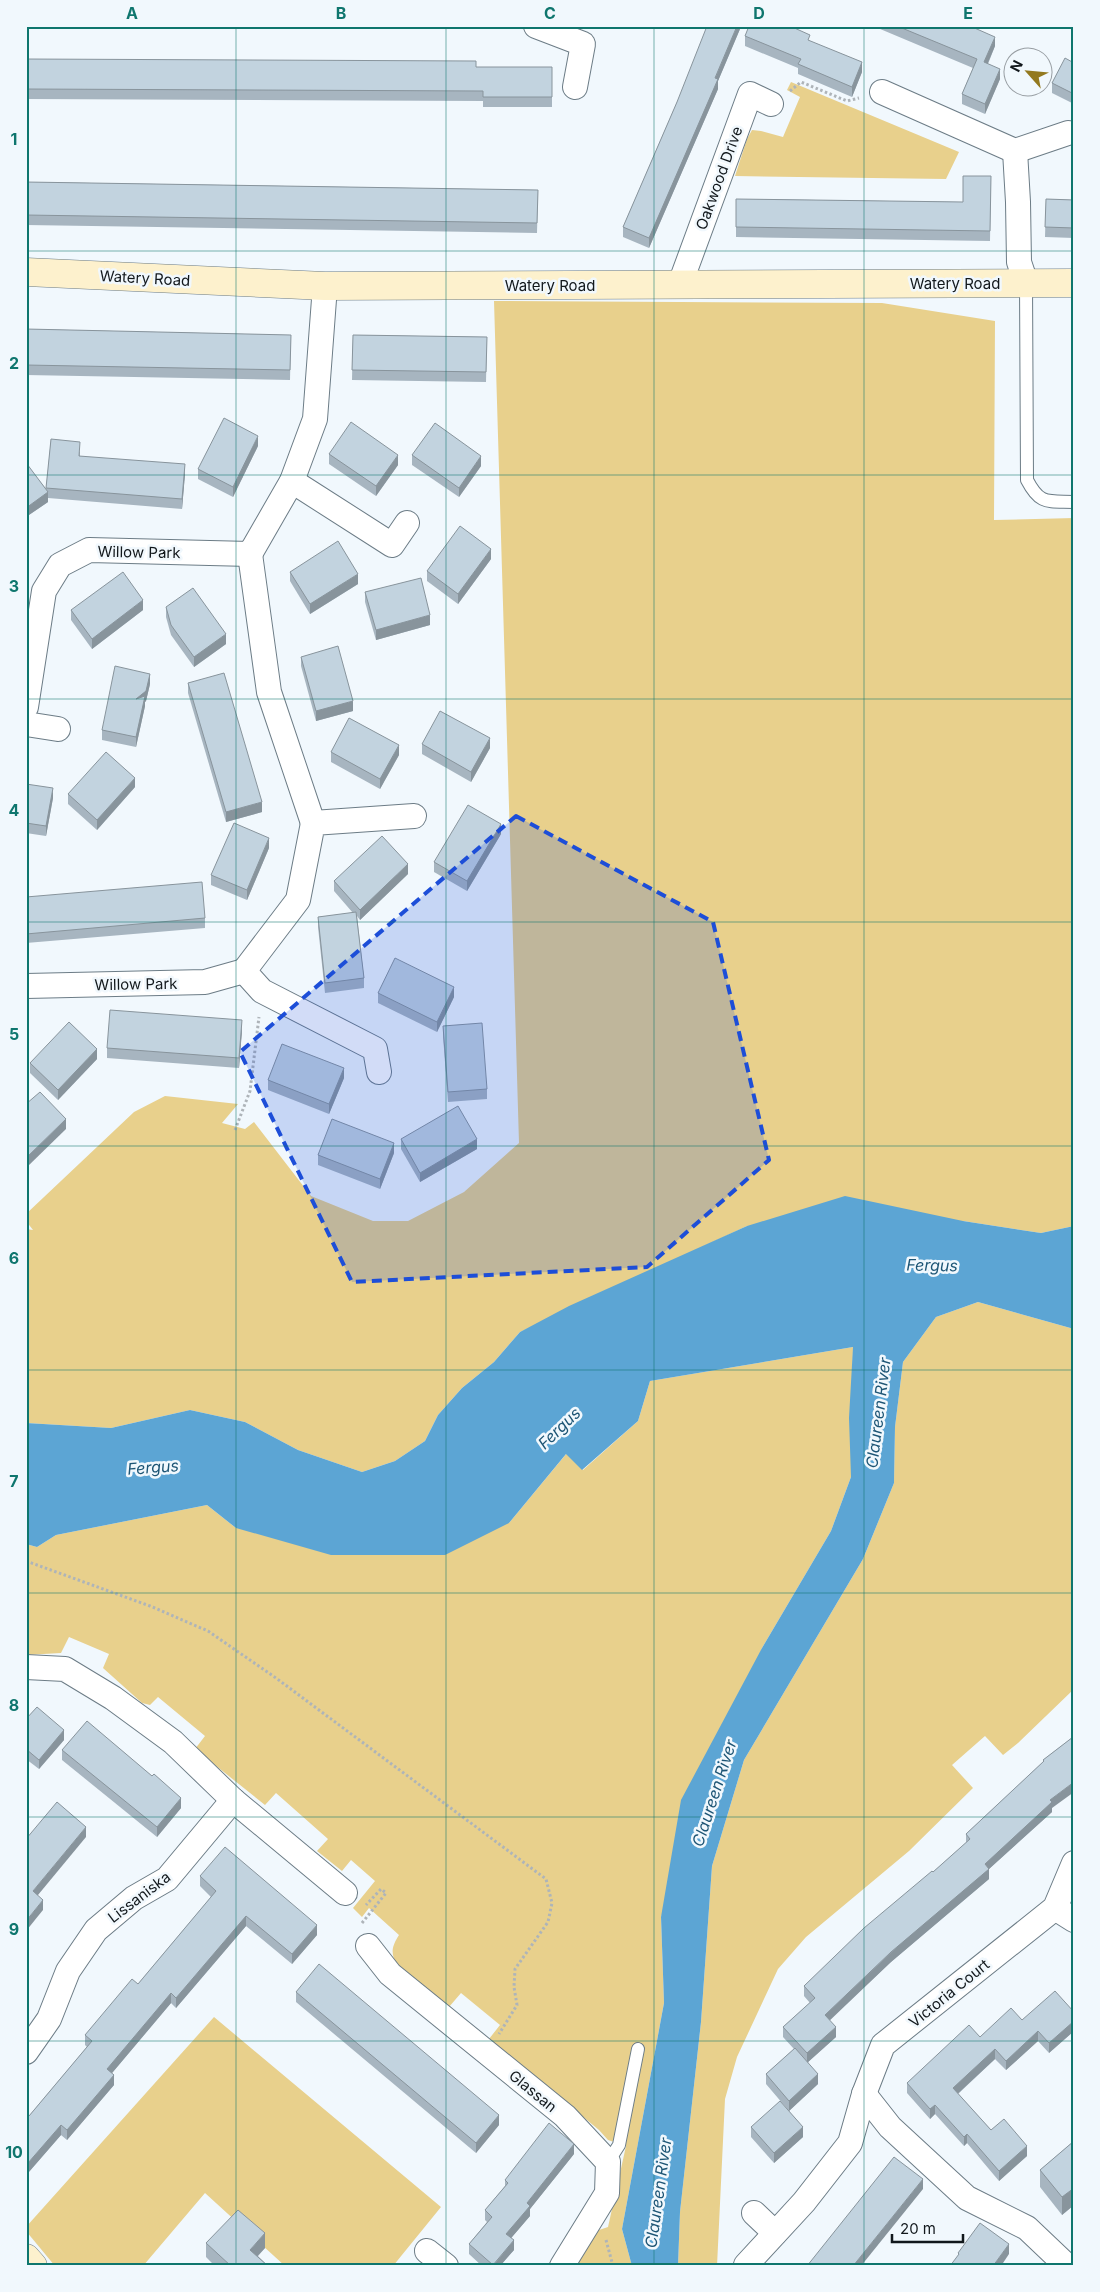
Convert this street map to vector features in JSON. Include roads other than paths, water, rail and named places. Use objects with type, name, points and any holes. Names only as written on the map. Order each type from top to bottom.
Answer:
[{"type":"street","points":[[536,26],[583,44],[575,87]]},
{"type":"street","points":[[882,92],[1015,150],[1068,133]]},
{"type":"street","name":"Oakwood Drive","points":[[680,284],[750,94],[771,104]]},
{"type":"street","points":[[1015,150],[1019,262],[1026,283]]},
{"type":"street","name":"Watery Road","points":[[26,272],[325,286],[1074,284]]},
{"type":"street","points":[[325,286],[315,418],[292,482],[250,554],[269,692],[313,823],[298,900],[244,971],[262,990],[375,1049],[379,1072]]},
{"type":"street","points":[[292,482],[392,545],[407,523]]},
{"type":"street","name":"Willow Park","points":[[26,707],[44,591],[60,565],[89,550],[250,554]]},
{"type":"street","points":[[26,724],[58,729]]},
{"type":"street","points":[[313,823],[414,816]]},
{"type":"street","name":"Willow Park","points":[[26,986],[205,982],[244,971]]},
{"type":"street","points":[[26,1667],[65,1668],[113,1698],[173,1742],[233,1800],[345,1893]]},
{"type":"street","name":"Lissaniska","points":[[26,2052],[49,2019],[68,1972],[96,1930],[134,1898],[167,1879],[233,1800]]},
{"type":"street","name":"Victoria Court","points":[[746,2265],[804,2202],[850,2143],[864,2094],[883,2045],[1065,1914],[1074,1863]]},
{"type":"street","name":"Glassan","points":[[368,1946],[390,1974],[565,2116],[608,2162]]},
{"type":"street","points":[[864,2094],[890,2127],[967,2198],[1027,2228],[1066,2266]]},
{"type":"street","points":[[562,2266],[607,2193],[608,2162]]},
{"type":"street","points":[[754,2213],[775,2234]]},
{"type":"street","points":[[427,2251],[446,2266]]},
{"type":"street","points":[[26,2258],[33,2266]]},
{"type":"lane","points":[[1026,283],[1027,480],[1035,495],[1048,501],[1074,502]]},
{"type":"lane","points":[[608,2162],[619,2145],[638,2049]]},
{"type":"water","points":[[845,1196],[963,1221],[1041,1233],[1074,1226],[1074,1329],[978,1302],[936,1317],[903,1362],[895,1427],[894,1483],[863,1559],[744,1760],[712,1866],[701,2022],[680,2212],[678,2266],[632,2266],[622,2229],[664,2003],[661,1917],[681,1800],[762,1648],[831,1531],[851,1477],[849,1418],[853,1347],[650,1381],[638,1421],[582,1470],[566,1454],[509,1523],[445,1555],[331,1555],[236,1528],[207,1505],[56,1535],[37,1547],[26,1544],[26,1423],[111,1428],[190,1410],[245,1422],[298,1450],[362,1472],[395,1461],[425,1441],[438,1415],[462,1388],[494,1362],[520,1332],[569,1306],[747,1226]]},
{"type":"water label","name":"Fergus","points":[[932,1265]]},
{"type":"water label","name":"Claureen River","points":[[878,1413]]},
{"type":"water label","name":"Fergus","points":[[559,1428]]},
{"type":"water label","name":"Fergus","points":[[153,1467]]},
{"type":"water label","name":"Claureen River","points":[[714,1793]]},
{"type":"water label","name":"Claureen River","points":[[658,2193]]}]
